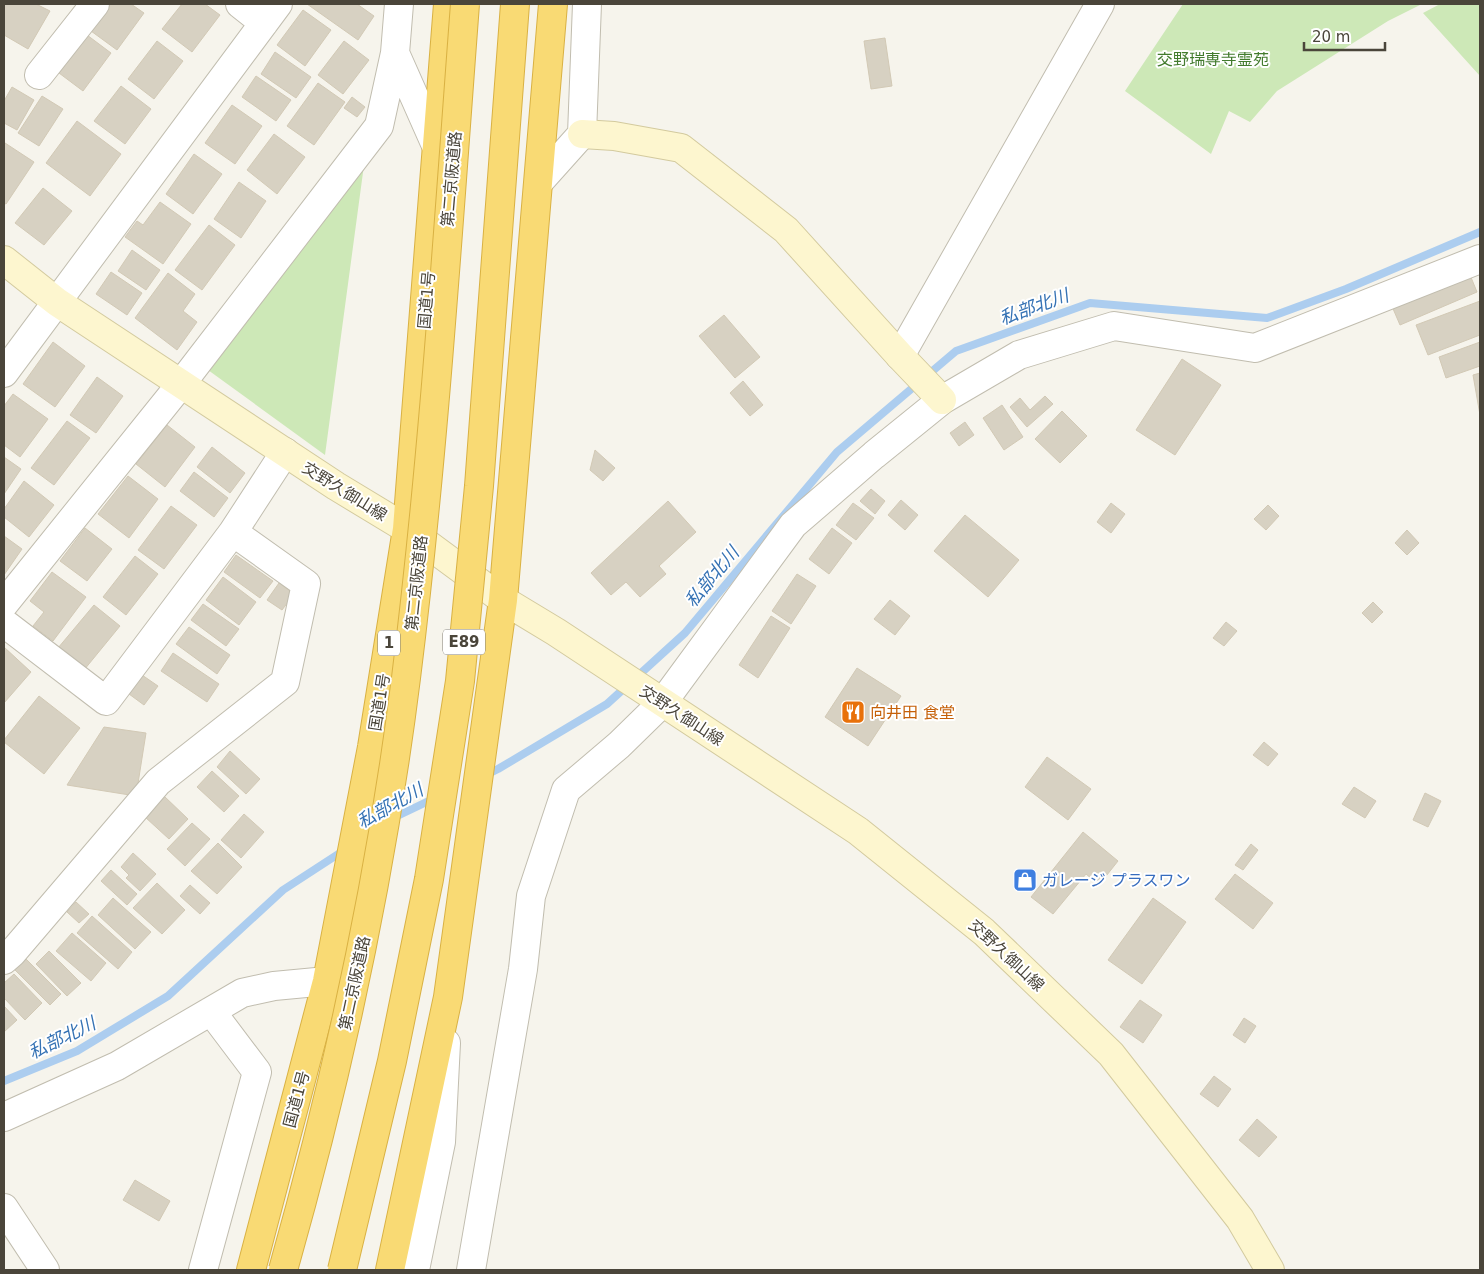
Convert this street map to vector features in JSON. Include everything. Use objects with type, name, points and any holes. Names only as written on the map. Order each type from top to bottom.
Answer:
[{"type":"highway","name":"国道1号","points":[[251,1270],[327,980],[372,747],[407,529],[448,4]]},
{"type":"highway","name":"第二京阪道路","points":[[283,1270],[342,1039],[377,871],[404,688],[427,484],[465,4]]},
{"type":"highway","name":"E89","points":[[342,1270],[392,1060],[429,879],[460,681],[479,486],[515,4]]},
{"type":"highway","points":[[390,1270],[448,997],[503,600],[553,4]]},
{"type":"main road","points":[[582,134],[614,136],[681,148],[786,230],[942,400]]},
{"type":"main road","name":"交野久御山線","points":[[4,260],[57,302],[336,486],[407,529],[503,600],[556,632],[858,831],[984,932],[1111,1054],[1240,1219],[1270,1270]]},
{"type":"street","points":[[39,75],[95,4]]},
{"type":"street","points":[[4,373],[271,13],[240,4]]},
{"type":"street","points":[[4,604],[181,384],[379,126],[394,53],[399,4]]},
{"type":"street","points":[[539,182],[582,134],[587,4]]},
{"type":"street","points":[[900,356],[1100,4]]},
{"type":"street","points":[[394,53],[438,150]]},
{"type":"street","points":[[471,1270],[523,969],[531,896],[566,790],[619,745],[663,702],[793,525],[874,455],[942,400],[1019,355],[1114,326],[1256,348],[1480,258]]},
{"type":"street","points":[[4,622],[106,701],[233,532],[285,452]]},
{"type":"street","points":[[4,960],[158,782],[285,682],[306,584],[233,532]]},
{"type":"street","points":[[4,1117],[118,1066],[242,993],[274,986],[327,980]]},
{"type":"street","points":[[415,1270],[441,1142],[448,997]]},
{"type":"street","points":[[203,1270],[257,1072],[211,1011]]},
{"type":"street","points":[[4,1208],[45,1270]]},
{"type":"green space","name":"交野瑞専寺霊苑","points":[[1183,4],[1422,4],[1388,21],[1277,91],[1250,122],[1229,111],[1211,154],[1125,91]]},
{"type":"green space","points":[[1440,4],[1478,4],[1480,6],[1480,76],[1423,13]]},
{"type":"green space","points":[[364,165],[325,455],[208,370]]},
{"type":"building","points":[[4,4],[36,4],[50,11],[28,49],[4,35]]},
{"type":"building","points":[[110,4],[131,4],[144,13],[117,50],[91,31]]},
{"type":"building","points":[[182,4],[205,4],[220,15],[192,52],[162,29]]},
{"type":"building","points":[[307,4],[357,4],[374,16],[358,40]]},
{"type":"building","points":[[303,10],[331,30],[305,66],[277,45]]},
{"type":"building","points":[[87,35],[111,53],[83,91],[59,73]]},
{"type":"building","points":[[885,38],[892,86],[871,89],[864,41]]},
{"type":"building","points":[[157,41],[183,61],[154,99],[128,79]]},
{"type":"building","points":[[344,41],[369,60],[343,94],[318,75]]},
{"type":"building","points":[[275,52],[311,77],[296,98],[261,74]]},
{"type":"building","points":[[256,76],[291,100],[276,121],[242,97]]},
{"type":"building","points":[[318,83],[345,102],[314,145],[287,126]]},
{"type":"building","points":[[121,86],[151,109],[125,144],[94,121]]},
{"type":"building","points":[[12,87],[34,100],[17,130],[4,123],[4,101]]},
{"type":"building","points":[[42,96],[63,109],[39,146],[18,133]]},
{"type":"building","points":[[352,97],[365,107],[357,117],[344,108]]},
{"type":"building","points":[[232,105],[262,126],[235,164],[205,143]]},
{"type":"building","points":[[77,121],[121,154],[90,196],[46,163]]},
{"type":"building","points":[[274,134],[305,157],[277,194],[247,170]]},
{"type":"building","points":[[5,143],[34,162],[6,204],[4,203]]},
{"type":"building","points":[[194,154],[222,174],[193,214],[166,194]]},
{"type":"building","points":[[239,182],[266,201],[241,238],[214,219]]},
{"type":"building","points":[[43,188],[72,211],[44,245],[15,223]]},
{"type":"building","points":[[160,202],[191,224],[163,264],[125,237],[137,221],[143,225]]},
{"type":"building","points":[[209,225],[235,245],[202,290],[175,270]]},
{"type":"building","points":[[132,250],[160,270],[146,290],[118,271]]},
{"type":"building","points":[[1468,270],[1477,292],[1400,325],[1391,304]]},
{"type":"building","points":[[111,272],[142,293],[127,315],[96,294]]},
{"type":"building","points":[[168,273],[195,294],[183,311],[197,322],[177,350],[135,318]]},
{"type":"building","points":[[1480,301],[1480,335],[1428,355],[1416,325]]},
{"type":"building","points":[[724,315],[760,357],[735,378],[699,336]]},
{"type":"building","points":[[53,342],[85,366],[55,407],[23,384]]},
{"type":"building","points":[[1480,342],[1480,366],[1446,378],[1439,357]]},
{"type":"building","points":[[1182,359],[1221,385],[1175,455],[1136,430]]},
{"type":"building","points":[[1480,373],[1480,415],[1473,375]]},
{"type":"building","points":[[97,377],[123,396],[96,433],[70,415]]},
{"type":"building","points":[[743,381],[763,405],[750,416],[730,393]]},
{"type":"building","points":[[13,394],[48,419],[20,457],[4,445],[4,406]]},
{"type":"building","points":[[1045,396],[1053,404],[1027,427],[1010,407],[1020,398],[1030,410]]},
{"type":"building","points":[[1002,405],[1023,437],[1004,450],[983,418]]},
{"type":"building","points":[[1062,411],[1087,436],[1060,463],[1035,439]]},
{"type":"building","points":[[67,421],[90,438],[54,485],[31,468]]},
{"type":"building","points":[[965,422],[974,435],[959,446],[950,433]]},
{"type":"building","points":[[167,425],[195,447],[165,487],[136,464]]},
{"type":"building","points":[[212,447],[245,473],[230,493],[197,467]]},
{"type":"building","points":[[595,450],[615,468],[603,481],[590,470]]},
{"type":"building","points":[[4,457],[21,469],[4,494]]},
{"type":"building","points":[[194,472],[228,498],[214,517],[180,491]]},
{"type":"building","points":[[128,476],[158,499],[129,538],[98,514]]},
{"type":"building","points":[[24,481],[54,505],[29,537],[4,517],[4,509]]},
{"type":"building","points":[[871,489],[885,501],[875,514],[860,501]]},
{"type":"building","points":[[901,500],[918,515],[905,530],[888,515]]},
{"type":"building","points":[[668,501],[696,532],[659,566],[666,574],[640,597],[626,582],[611,595],[591,573]]},
{"type":"building","points":[[853,503],[874,518],[856,540],[836,525]]},
{"type":"building","points":[[1111,503],[1125,514],[1111,533],[1097,522]]},
{"type":"building","points":[[1268,505],[1279,516],[1266,530],[1254,519]]},
{"type":"building","points":[[171,506],[197,525],[164,569],[138,550]]},
{"type":"building","points":[[965,515],[1019,560],[988,597],[934,551]]},
{"type":"building","points":[[85,528],[112,549],[87,581],[60,561]]},
{"type":"building","points":[[832,528],[852,543],[829,574],[809,559]]},
{"type":"building","points":[[1407,530],[1419,543],[1407,555],[1395,543]]},
{"type":"building","points":[[4,536],[22,549],[4,575]]},
{"type":"building","points":[[236,555],[273,581],[260,598],[224,572]]},
{"type":"building","points":[[135,556],[158,574],[126,615],[103,597]]},
{"type":"building","points":[[52,572],[86,597],[53,641],[33,626],[44,612],[30,601]]},
{"type":"building","points":[[797,574],[816,586],[791,624],[772,611]]},
{"type":"building","points":[[223,577],[256,602],[239,625],[206,600]]},
{"type":"building","points":[[279,583],[294,594],[282,610],[267,600]]},
{"type":"building","points":[[890,600],[910,616],[895,635],[874,619]]},
{"type":"building","points":[[1373,602],[1383,612],[1372,623],[1362,613]]},
{"type":"building","points":[[203,604],[239,629],[226,646],[191,620]]},
{"type":"building","points":[[94,605],[120,626],[84,670],[58,648]]},
{"type":"building","points":[[771,616],[790,628],[758,678],[739,665]]},
{"type":"building","points":[[1226,622],[1237,631],[1224,646],[1213,638]]},
{"type":"building","points":[[189,627],[230,655],[217,674],[176,644]]},
{"type":"building","points":[[4,647],[31,672],[4,703]]},
{"type":"building","points":[[173,653],[219,684],[207,702],[161,671]]},
{"type":"building","points":[[857,668],[901,696],[868,746],[825,717]]},
{"type":"building","points":[[142,675],[158,686],[144,705],[129,694]]},
{"type":"building","points":[[39,696],[80,728],[44,774],[4,742]]},
{"type":"building","points":[[104,727],[146,733],[136,796],[67,785]]},
{"type":"building","points":[[1264,742],[1278,754],[1268,766],[1253,755]]},
{"type":"building","points":[[230,751],[260,779],[246,794],[217,767]]},
{"type":"building","points":[[1047,757],[1091,789],[1068,820],[1025,787]]},
{"type":"building","points":[[212,771],[239,796],[224,812],[197,787]]},
{"type":"building","points":[[1354,787],[1376,801],[1365,818],[1342,804]]},
{"type":"building","points":[[1425,793],[1441,801],[1428,827],[1413,820]]},
{"type":"building","points":[[164,796],[188,819],[169,839],[145,817]]},
{"type":"building","points":[[244,814],[264,832],[241,858],[221,840]]},
{"type":"building","points":[[192,823],[210,839],[185,866],[167,849]]},
{"type":"building","points":[[1083,832],[1118,861],[1099,885],[1086,874],[1053,914],[1031,897]]},
{"type":"building","points":[[218,843],[242,867],[217,894],[191,871]]},
{"type":"building","points":[[1251,844],[1258,850],[1243,870],[1235,865]]},
{"type":"building","points":[[133,853],[156,874],[140,891],[126,878],[129,875],[121,867]]},
{"type":"building","points":[[111,870],[137,894],[127,905],[101,881]]},
{"type":"building","points":[[1235,874],[1273,903],[1253,929],[1215,899]]},
{"type":"building","points":[[157,883],[185,910],[162,934],[133,908]]},
{"type":"building","points":[[190,885],[210,903],[200,914],[180,896]]},
{"type":"building","points":[[113,898],[151,932],[135,949],[98,915]]},
{"type":"building","points":[[1153,898],[1186,922],[1142,984],[1108,960]]},
{"type":"building","points":[[76,902],[89,914],[79,923],[67,912]]},
{"type":"building","points":[[92,916],[132,952],[118,969],[77,933]]},
{"type":"building","points":[[72,933],[106,963],[91,981],[56,951]]},
{"type":"building","points":[[49,951],[81,983],[67,996],[36,964]]},
{"type":"building","points":[[25,958],[61,994],[50,1005],[14,969]]},
{"type":"building","points":[[14,974],[42,1003],[25,1020],[4,998],[4,983]]},
{"type":"building","points":[[1140,1000],[1162,1015],[1143,1043],[1120,1027]]},
{"type":"building","points":[[4,1006],[17,1020],[4,1032]]},
{"type":"building","points":[[1244,1018],[1256,1026],[1245,1043],[1233,1035]]},
{"type":"building","points":[[1214,1076],[1231,1089],[1218,1107],[1200,1094]]},
{"type":"building","points":[[1257,1119],[1277,1137],[1259,1157],[1239,1140]]},
{"type":"building","points":[[135,1180],[170,1201],[159,1221],[123,1200]]},
{"type":"waterway","name":"私部北川","points":[[484,776],[607,704],[685,633],[837,452],[956,351],[1090,303],[1267,318],[1346,289],[1480,232]]},
{"type":"waterway","name":"私部北川","points":[[393,818],[435,798]]},
{"type":"waterway","name":"私部北川","points":[[4,1081],[77,1051],[168,996],[283,890],[346,849]]},
{"type":"place","name":"向井田 食堂","points":[[853,712]]},
{"type":"place","name":"ガレージ プラスワン","points":[[1025,880]]}]
